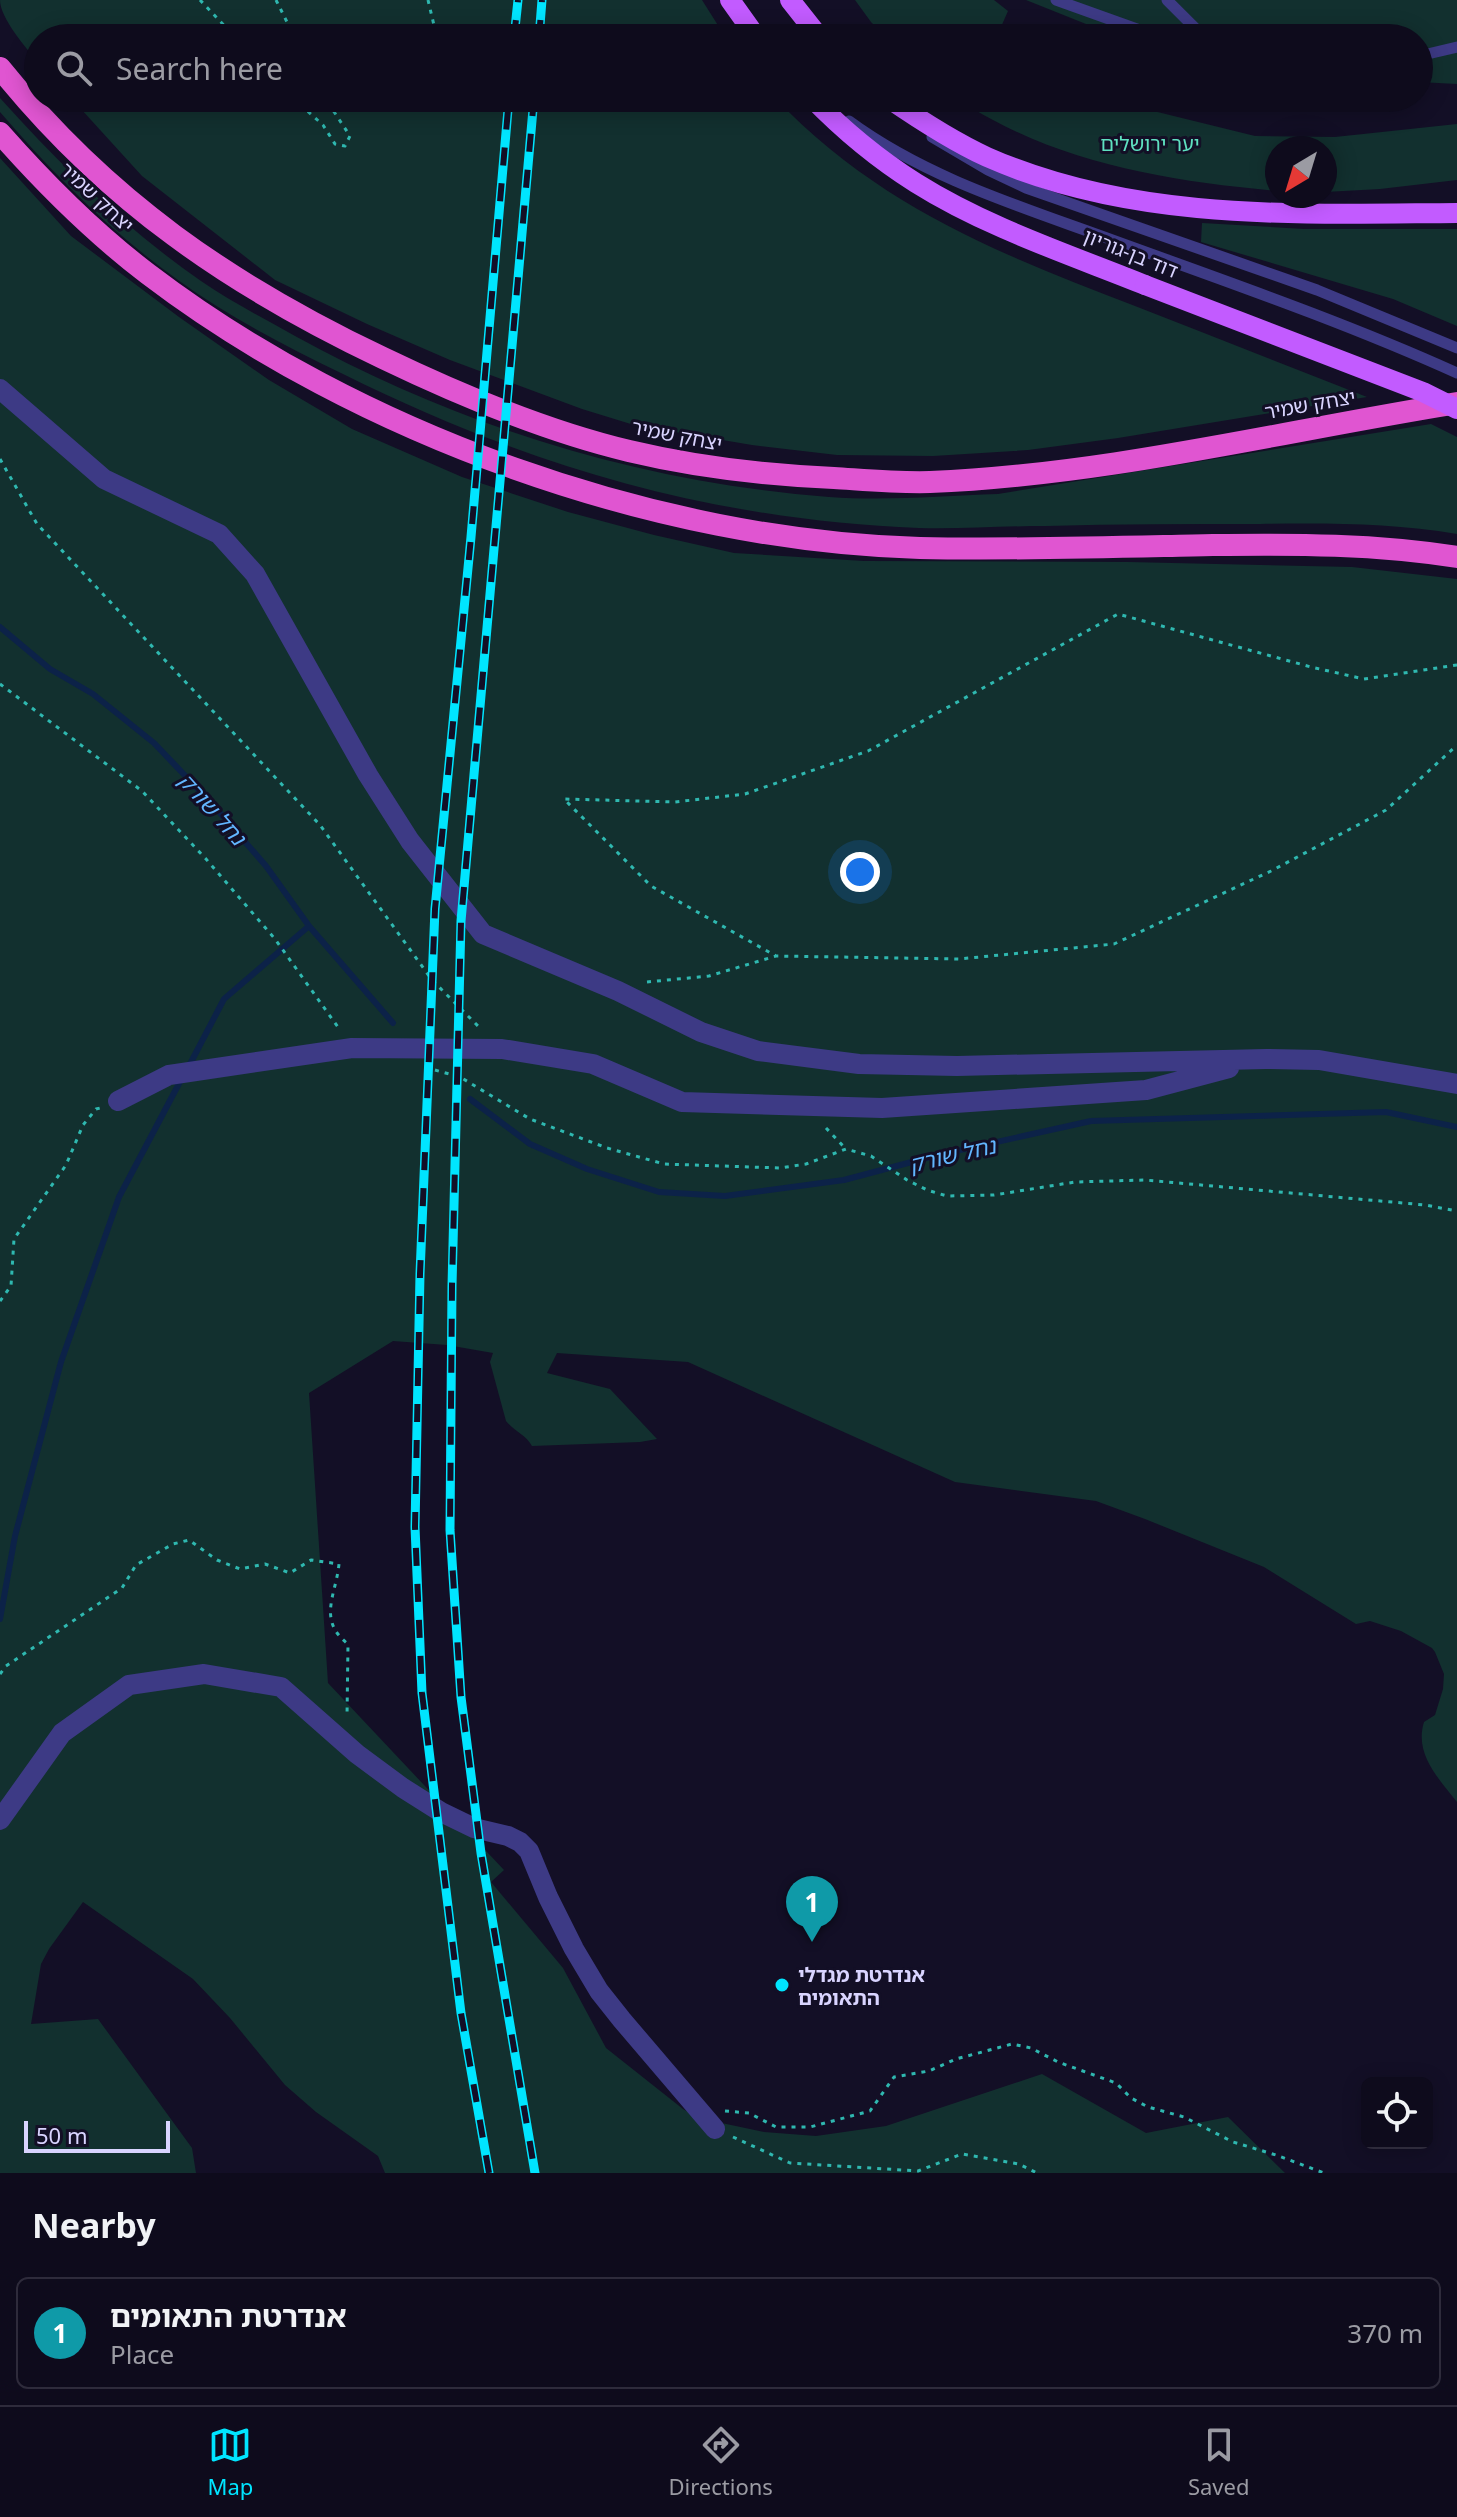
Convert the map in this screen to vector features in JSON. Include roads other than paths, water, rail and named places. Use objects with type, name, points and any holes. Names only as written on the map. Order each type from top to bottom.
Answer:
[{"type":"highway","name":"יצחק שמיר","points":[[0,68],[24,97]]},
{"type":"highway","name":"יצחק שמיר","points":[[37,112],[125,198],[197,254],[262,295],[434,382],[559,431],[629,451],[713,467],[787,476],[924,482],[989,479],[1070,471],[1457,406]]},
{"type":"highway","name":"יצחק שמיר","points":[[0,133],[73,211],[147,274],[221,326],[307,377],[395,419],[470,451],[591,493],[655,511],[768,534],[917,548],[1368,545],[1457,557]]},
{"type":"main road","points":[[730,0],[747,24]]},
{"type":"main road","points":[[790,0],[809,24]]},
{"type":"main road","name":"דוד בן-גוריון","points":[[826,112],[880,159],[958,207],[1145,285],[1457,406]]},
{"type":"main road","points":[[908,112],[939,133],[986,157],[1076,188],[1134,200],[1300,214],[1457,213]]},
{"type":"street","points":[[0,389],[104,479],[219,534],[255,574],[368,775],[410,841],[483,934],[618,991],[701,1032],[758,1051],[859,1064],[957,1066],[1319,1060],[1457,1084]]},
{"type":"street","points":[[118,1101],[169,1075],[352,1048],[502,1049],[593,1064],[682,1102],[882,1108],[1146,1090],[1266,1059]]},
{"type":"street","points":[[0,1820],[62,1733],[129,1685],[204,1674],[281,1687],[357,1754],[416,1796],[474,1828],[520,1842],[529,1851],[548,1897],[599,1991],[622,2020],[718,2120]]},
{"type":"lane","points":[[1056,0],[1123,24]]},
{"type":"lane","points":[[1167,0],[1191,24]]},
{"type":"lane","points":[[1433,53],[1457,47]]},
{"type":"lane","points":[[835,112],[917,163],[979,191],[1262,294],[1457,373]]},
{"type":"lane","points":[[896,112],[945,147],[1026,188],[1317,290],[1457,348]]},
{"type":"waterway","name":"נחל שורק","points":[[0,627],[50,669],[93,694],[154,743],[266,866],[309,926],[393,1023]]},
{"type":"waterway","points":[[189,1066],[224,999],[309,926]]},
{"type":"waterway","points":[[0,1619],[15,1536],[61,1362],[119,1197],[183,1076]]},
{"type":"waterway","name":"נחל שורק","points":[[470,1099],[530,1144],[587,1169],[659,1192],[725,1196],[844,1180],[938,1155],[1091,1121],[1386,1112],[1457,1127]]},
{"type":"railway","points":[[515,24],[518,0]]},
{"type":"railway","points":[[540,24],[542,0]]},
{"type":"railway","points":[[489,2173],[461,2013],[422,1693],[415,1527],[420,1274],[435,909],[508,112]]},
{"type":"railway","points":[[533,112],[461,921],[452,1286],[450,1530],[461,1697],[481,1853],[535,2173]]},
{"type":"place","name":"אנדרטת התאומים","points":[[812,1942]]},
{"type":"place","name":"אנדרטת מגדלי התאומים","points":[[782,1985]]},
{"type":"park label","name":"יער ירושלים","points":[[1150,143]]}]
